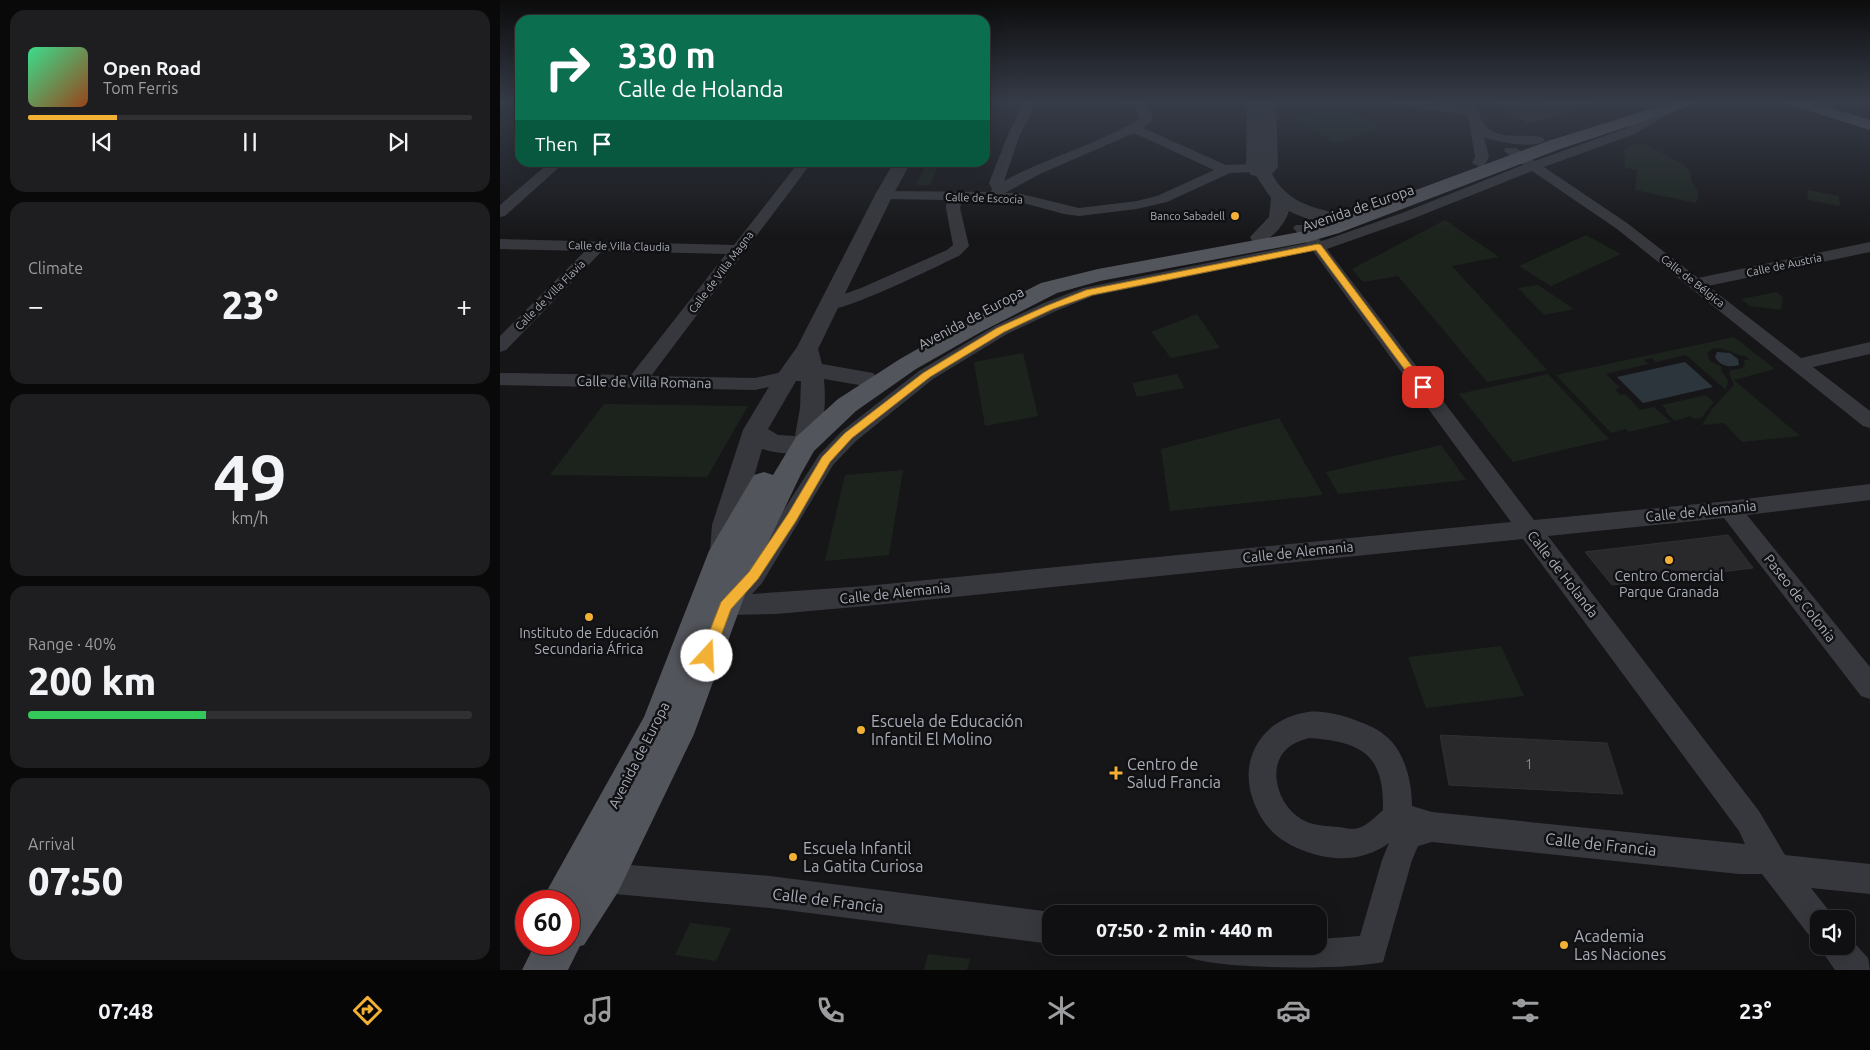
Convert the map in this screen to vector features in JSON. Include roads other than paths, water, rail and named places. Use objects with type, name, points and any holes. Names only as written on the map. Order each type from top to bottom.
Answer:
[{"type":"main road","name":"Avenida de Europa","points":[[569,890],[658,726],[724,551],[775,463],[801,436],[866,378],[968,317],[1014,293],[1050,278],[1085,268],[1259,237],[1309,237],[1333,218],[1480,163],[1521,158],[1533,146]]},
{"type":"main road","name":"Avenida de Europa","points":[[580,914],[604,878],[682,722],[740,569],[788,472],[801,436],[908,364],[973,326],[1049,288],[1106,273],[1309,237],[1555,146]]},
{"type":"main road","points":[[528,970],[535,955]]},
{"type":"main road","points":[[543,970],[553,955]]},
{"type":"street","points":[[1010,146],[996,183],[998,192],[1018,177],[1097,146]]},
{"type":"street","points":[[1173,146],[1225,170]]},
{"type":"street","points":[[1257,146],[1258,170],[1280,198],[1305,213],[1333,218]]},
{"type":"street","points":[[1258,170],[1268,170],[1270,167],[1270,146]]},
{"type":"street","points":[[1480,146],[1482,157],[1480,163]]},
{"type":"street","name":"Calle de Bélgica","points":[[1521,158],[1622,226],[1870,420]]},
{"type":"street","points":[[500,213],[554,167]]},
{"type":"street","name":"Calle de Villa Magna","points":[[637,381],[802,167]]},
{"type":"street","points":[[755,430],[768,442],[801,436],[810,360],[828,306],[900,167]]},
{"type":"street","name":"Calle de Escocia","points":[[884,195],[955,197],[998,192],[1064,210],[1079,212],[1137,205],[1162,199],[1225,170],[1237,168],[1258,170]]},
{"type":"street","points":[[828,306],[868,292],[953,253],[961,246],[953,208],[955,197]]},
{"type":"street","points":[[1259,237],[1277,220],[1281,210],[1280,198]]},
{"type":"street","name":"Calle de Holanda","points":[[1309,237],[1749,821],[1773,864],[1810,911]]},
{"type":"street","name":"Avenida de Europa","points":[[726,606],[754,576],[826,460],[849,436],[926,375],[1001,330],[1089,292],[1309,237]]},
{"type":"street","name":"Calle de Villa Claudia","points":[[500,244],[738,250]]},
{"type":"street","name":"Calle de Villa Flavia","points":[[500,346],[599,245]]},
{"type":"street","name":"Calle de Austria","points":[[1701,287],[1870,247]]},
{"type":"street","name":"Calle de Austria","points":[[1701,287],[1870,258]]},
{"type":"street","points":[[1799,364],[1870,348]]},
{"type":"street","points":[[810,360],[866,378]]},
{"type":"street","points":[[724,551],[726,525],[755,430],[787,377],[810,360]]},
{"type":"street","name":"Calle de Villa Romana","points":[[500,379],[755,384],[787,377]]},
{"type":"street","name":"Calle de Alemania","points":[[726,606],[776,604],[1528,529],[1870,492]]},
{"type":"street","name":"Paseo de Colonia","points":[[1729,508],[1870,687]]},
{"type":"street","points":[[1310,725],[1347,729],[1366,737],[1382,751],[1393,770],[1398,790],[1397,816],[1381,833],[1358,844],[1313,840],[1290,829],[1272,810],[1263,787],[1263,764],[1272,744],[1289,731],[1310,725]]},
{"type":"street","name":"Calle de Francia","points":[[1397,816],[1432,827],[1773,864]]},
{"type":"street","name":"Calle de Francia","points":[[1327,955],[1372,951],[1397,860],[1408,834],[1432,827]]},
{"type":"street","points":[[1773,864],[1870,879]]},
{"type":"street","name":"Calle de Francia","points":[[604,878],[770,892],[1042,927]]},
{"type":"street","name":"Calle de Francia","points":[[1265,955],[1287,958],[1323,955]]},
{"type":"street","points":[[1845,955],[1856,970]]},
{"type":"place","name":"Banco Sabadell","points":[[1235,216]]},
{"type":"place","name":"Centro Comercial Parque Granada","points":[[1669,560]]},
{"type":"place","name":"Instituto de Educación Secundaria África","points":[[589,617]]},
{"type":"place","name":"Escuela de Educación Infantil El Molino","points":[[861,730]]},
{"type":"place","name":"Centro de Salud Francia","points":[[1116,773]]},
{"type":"place","name":"Escuela Infantil La Gatita Curiosa","points":[[793,857]]},
{"type":"place","name":"Academia Las Naciones","points":[[1564,945]]}]
